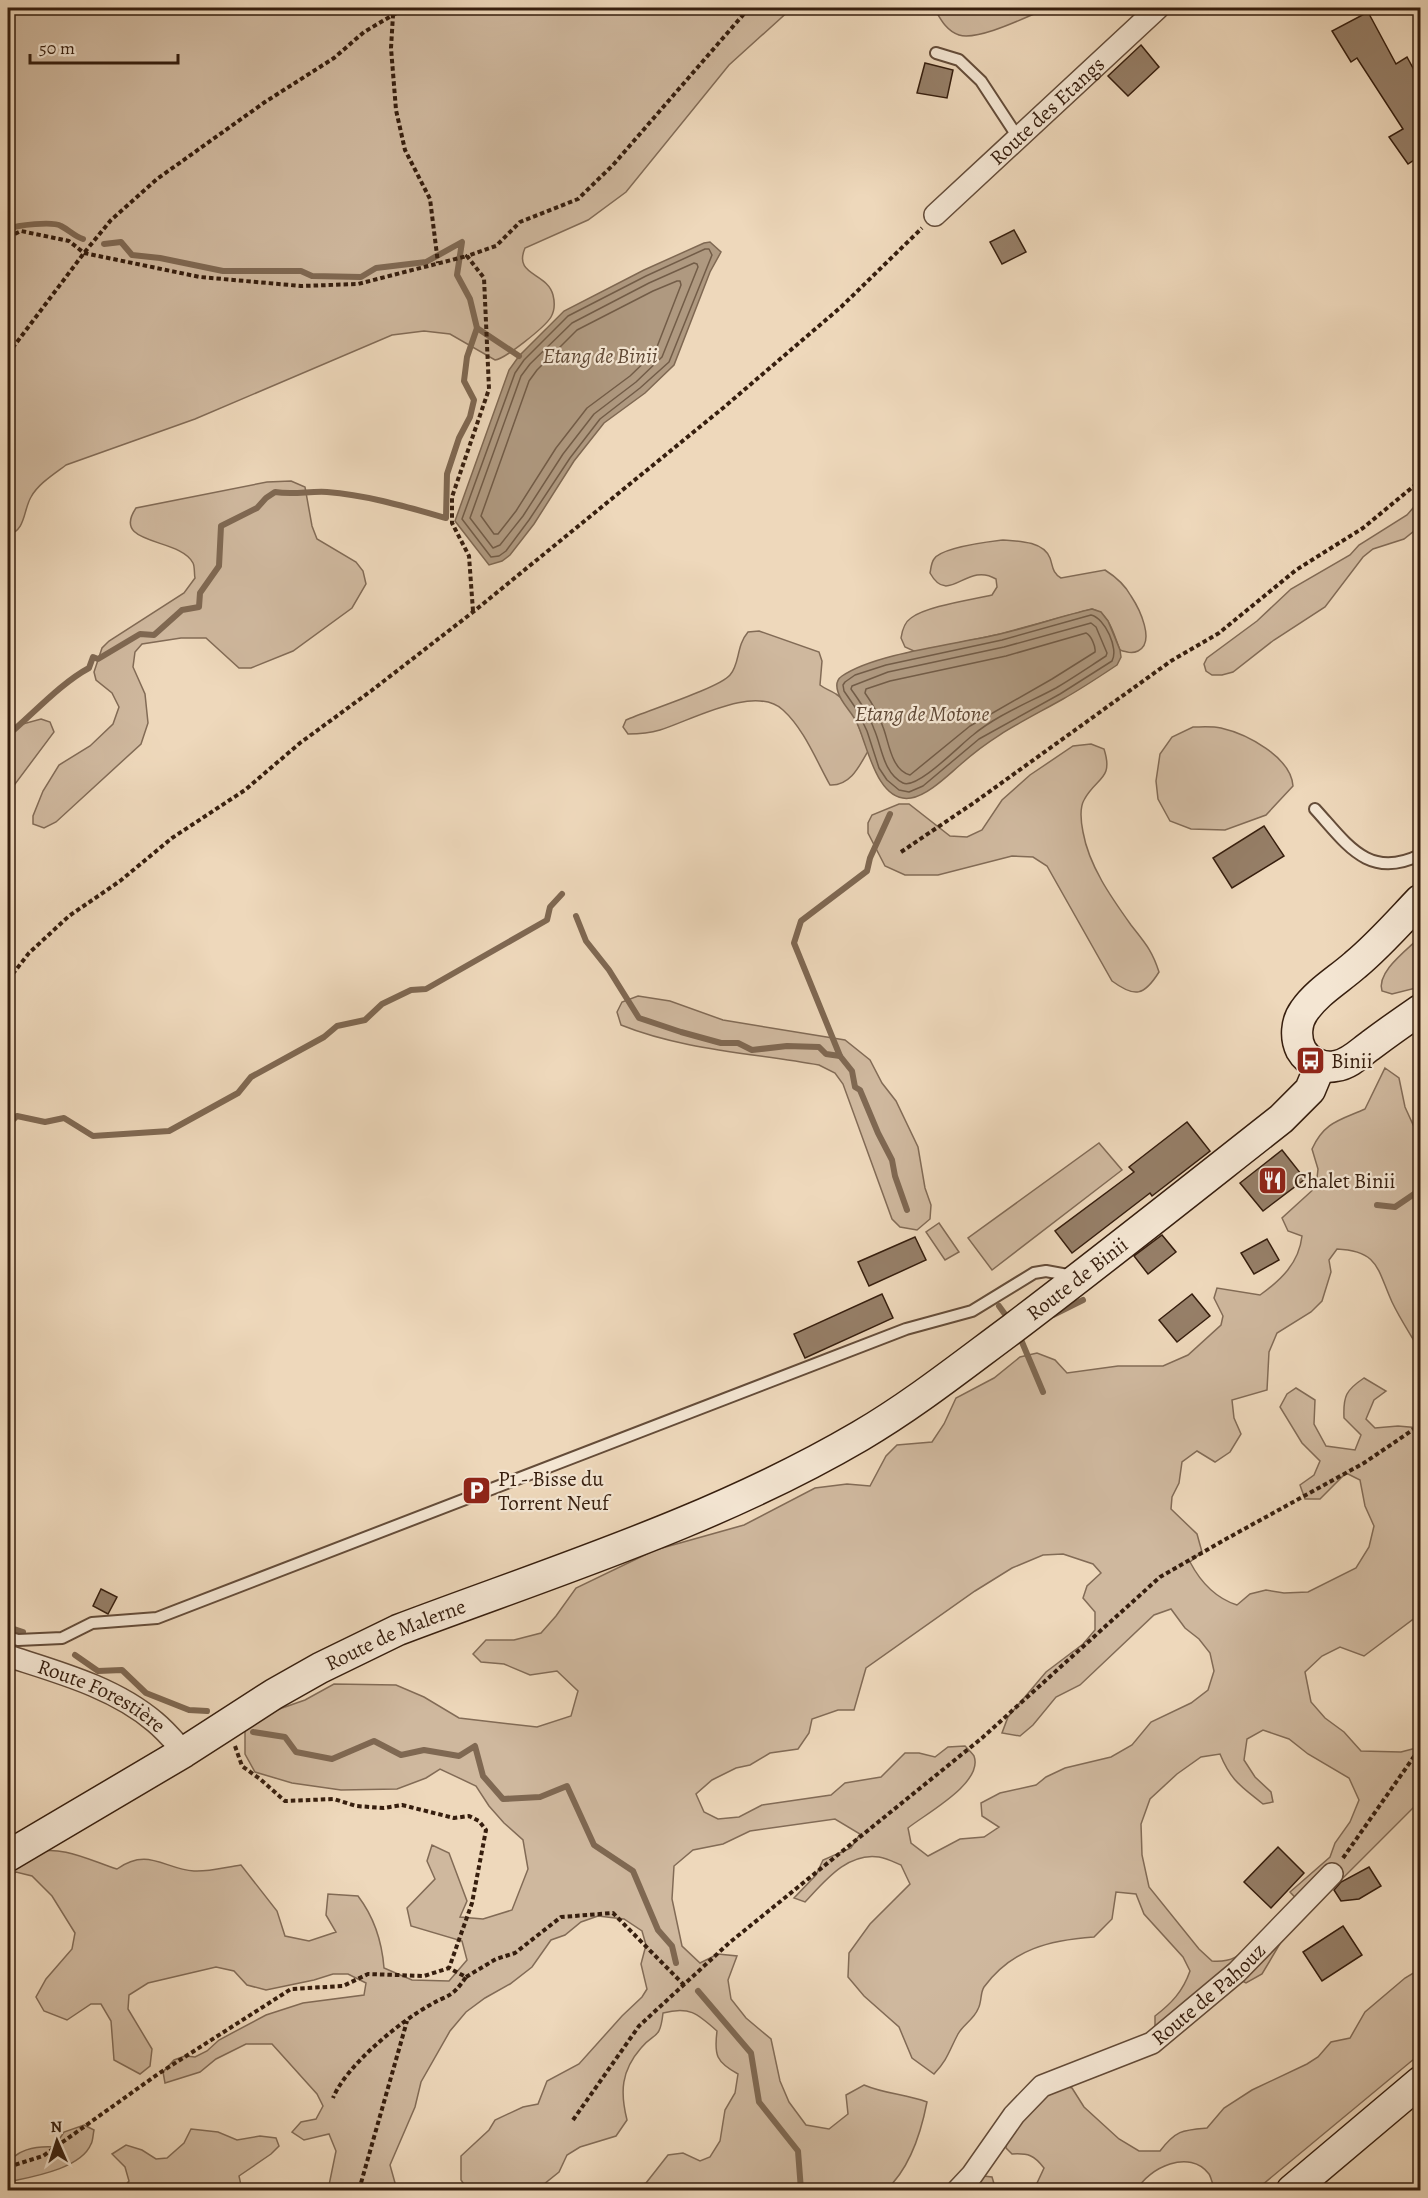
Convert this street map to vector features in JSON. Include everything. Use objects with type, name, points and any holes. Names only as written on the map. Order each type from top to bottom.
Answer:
[{"type":"street","name":"Route des Etangs","points":[[935,215],[1158,8]]},
{"type":"street","points":[[1420,900],[1384,939],[1319,994],[1305,1009],[1298,1024],[1299,1045],[1307,1058],[1320,1066],[1344,1064],[1420,1010]]},
{"type":"street","name":"Route de Binii","points":[[808,1465],[900,1411],[1079,1278],[1281,1119],[1310,1090],[1320,1066]]},
{"type":"street","name":"Route de Malerne","points":[[8,1856],[320,1668],[388,1634],[681,1524],[750,1494],[808,1465]]},
{"type":"street","name":"Route Forestière","points":[[8,1656],[94,1686],[117,1697],[154,1721],[184,1752]]},
{"type":"street","name":"Route de Pahouz","points":[[958,2190],[972,2175],[1014,2115],[1042,2086],[1152,2043],[1237,1972],[1332,1874]]},
{"type":"street","points":[[1292,2190],[1420,2082]]},
{"type":"lane","points":[[936,53],[959,60],[981,81],[1019,139]]},
{"type":"lane","points":[[1316,809],[1350,847],[1366,860],[1387,864],[1410,860],[1420,855]]},
{"type":"lane","points":[[8,1636],[18,1640],[62,1638],[92,1623],[157,1618],[906,1329],[972,1311],[1034,1273],[1046,1271],[1079,1278]]},
{"type":"path","points":[[388,8],[393,15],[391,48],[396,110],[405,150],[430,199],[438,262]]},
{"type":"path","points":[[8,354],[111,220],[157,179],[265,102],[334,58],[364,32],[405,8]]},
{"type":"path","points":[[8,237],[21,231],[69,241],[84,253],[200,277],[301,286],[358,284],[467,256],[496,246],[520,222],[578,199],[613,165],[749,8]]},
{"type":"path","points":[[8,980],[29,953],[69,916],[120,881],[179,833],[245,790],[300,743],[473,612],[723,408],[841,307],[935,215]]},
{"type":"path","points":[[467,256],[484,278],[488,327],[489,389],[452,498],[452,523],[469,556],[473,612]]},
{"type":"path","points":[[900,852],[975,802],[1171,661],[1219,633],[1296,570],[1363,528],[1420,481]]},
{"type":"path","points":[[573,2120],[639,2026],[684,1984],[729,1943],[982,1738],[1160,1577],[1364,1463],[1420,1425]]},
{"type":"path","points":[[221,1727],[233,1742],[242,1766],[285,1802],[334,1799],[356,1806],[384,1808],[402,1805],[454,1818],[469,1816],[479,1821],[486,1830],[474,1892],[449,1968]]},
{"type":"path","points":[[1332,1874],[1420,1748]]},
{"type":"path","points":[[333,2098],[337,2086],[348,2072],[407,2020],[430,2004],[454,1994],[466,1977],[496,1959],[514,1953],[561,1917],[613,1913],[684,1984]]},
{"type":"path","points":[[8,2167],[43,2156],[158,2074],[291,1989],[343,1986],[368,1974],[424,1976],[449,1968],[466,1977]]},
{"type":"path","points":[[360,2190],[407,2020]]},
{"type":"shaded area","points":[[8,8],[792,8],[729,65],[626,192],[588,220],[525,248],[523,264],[550,288],[554,298],[554,309],[551,317],[541,328],[507,354],[495,360],[450,334],[424,331],[392,335],[195,419],[66,465],[34,492],[18,529],[8,535]]},
{"type":"shaded area","points":[[934,8],[1048,8],[1003,27],[968,36],[959,35],[950,30]]},
{"type":"shaded area","points":[[291,481],[305,487],[312,526],[317,539],[356,562],[363,571],[366,584],[352,608],[293,651],[251,668],[239,668],[206,638],[181,638],[142,644],[135,652],[133,667],[145,694],[148,723],[141,744],[56,822],[44,828],[33,824],[33,816],[43,791],[59,765],[90,746],[113,724],[119,707],[112,693],[96,680],[94,672],[102,648],[109,641],[184,593],[195,578],[193,563],[186,555],[139,535],[132,529],[130,520],[136,508],[267,482]]},
{"type":"shaded area","points":[[1420,500],[1420,516],[1414,531],[1404,539],[1373,549],[1363,557],[1325,607],[1274,640],[1233,672],[1212,675],[1206,671],[1204,664],[1207,658],[1257,621],[1291,589],[1350,555],[1359,545],[1407,515]]},
{"type":"shaded area","points":[[1003,540],[1030,543],[1042,548],[1050,558],[1054,572],[1061,578],[1105,570],[1113,575],[1129,592],[1141,616],[1146,633],[1143,647],[1134,652],[1120,650],[1107,620],[1092,609],[1000,634],[916,652],[905,647],[901,635],[905,624],[911,618],[938,607],[992,595],[997,587],[996,579],[985,575],[976,575],[944,586],[937,582],[930,573],[934,559],[955,548]]},
{"type":"shaded area","points":[[759,631],[819,652],[822,661],[820,685],[842,698],[847,704],[868,751],[853,774],[843,782],[830,785],[797,726],[783,710],[771,703],[740,702],[723,706],[648,733],[628,734],[623,727],[626,720],[698,693],[723,680],[733,671],[744,637],[748,632]]},
{"type":"shaded area","points":[[41,719],[50,722],[54,732],[12,788],[8,798],[8,728]]},
{"type":"shaded area","points":[[1193,727],[1221,728],[1255,741],[1276,756],[1285,766],[1293,786],[1266,815],[1225,830],[1191,829],[1170,821],[1158,799],[1156,781],[1160,754],[1172,737]]},
{"type":"shaded area","points":[[1091,744],[1104,749],[1107,767],[1102,778],[1089,792],[1081,807],[1086,845],[1102,881],[1148,947],[1159,972],[1149,986],[1138,992],[1127,990],[1112,981],[1047,866],[1033,857],[1012,856],[938,875],[905,875],[885,866],[868,833],[868,823],[872,815],[899,804],[909,804],[950,836],[967,837],[982,830],[1002,800],[1030,775],[1073,746]]},
{"type":"shaded area","points":[[1420,937],[1420,987],[1392,994],[1382,991],[1381,984],[1388,969]]},
{"type":"shaded area","points":[[638,996],[670,1001],[723,1020],[845,1040],[870,1060],[882,1083],[896,1101],[918,1147],[925,1188],[931,1205],[930,1219],[917,1230],[900,1227],[892,1219],[843,1084],[835,1073],[819,1065],[693,1045],[621,1025],[617,1012],[622,1002]]},
{"type":"shaded area","points":[[1385,1068],[1399,1078],[1405,1107],[1420,1140],[1420,1351],[1395,1308],[1375,1264],[1361,1253],[1337,1249],[1329,1260],[1331,1272],[1322,1301],[1311,1312],[1277,1333],[1269,1352],[1267,1390],[1232,1400],[1234,1418],[1241,1434],[1230,1452],[1215,1462],[1197,1451],[1182,1462],[1179,1483],[1172,1497],[1171,1509],[1197,1534],[1202,1552],[1190,1562],[1203,1582],[1222,1598],[1237,1605],[1250,1594],[1266,1590],[1284,1593],[1308,1592],[1356,1568],[1369,1547],[1374,1526],[1365,1506],[1360,1480],[1346,1473],[1320,1499],[1305,1499],[1300,1485],[1314,1475],[1320,1461],[1302,1443],[1280,1407],[1287,1394],[1296,1388],[1315,1400],[1314,1424],[1326,1446],[1355,1450],[1361,1435],[1344,1418],[1344,1404],[1349,1390],[1364,1378],[1386,1391],[1374,1400],[1366,1419],[1375,1428],[1398,1426],[1420,1428],[1420,1593],[1416,1617],[1364,1656],[1340,1647],[1322,1656],[1305,1672],[1311,1702],[1361,1751],[1401,1752],[1420,1747],[1420,1801],[1309,1912],[1290,1892],[1330,1857],[1335,1843],[1350,1822],[1359,1800],[1349,1778],[1308,1754],[1289,1739],[1263,1730],[1247,1739],[1244,1760],[1255,1777],[1271,1792],[1273,1802],[1263,1804],[1243,1787],[1228,1771],[1220,1754],[1201,1757],[1177,1774],[1150,1799],[1141,1824],[1142,1855],[1149,1887],[1199,1949],[1212,1961],[1229,1960],[1235,1957],[1262,1933],[1281,1942],[1262,1974],[1246,1983],[1225,1972],[1155,2028],[1155,2016],[1176,1996],[1190,1971],[1183,1957],[1144,1914],[1136,1894],[1116,1892],[1112,1919],[1094,1937],[1062,1941],[1033,1949],[1020,1955],[995,1974],[983,1989],[976,2013],[960,2031],[934,2074],[912,2058],[899,2027],[864,1996],[848,1977],[849,1953],[870,1924],[910,1884],[901,1865],[879,1857],[857,1859],[837,1870],[805,1902],[794,1898],[816,1875],[823,1860],[851,1848],[860,1834],[835,1819],[750,1831],[723,1844],[693,1850],[674,1866],[672,1899],[682,1946],[700,1963],[718,1954],[737,1956],[728,1980],[731,1999],[746,2018],[771,2039],[780,2081],[789,2102],[806,2125],[829,2129],[848,2114],[846,2095],[864,2085],[927,2102],[913,2150],[901,2172],[886,2190],[627,2190],[646,2183],[668,2155],[683,2153],[700,2161],[710,2157],[720,2141],[725,2110],[735,2093],[738,2074],[725,2066],[718,2057],[717,2031],[698,2016],[680,2010],[663,2013],[658,2032],[641,2048],[629,2065],[623,2091],[627,2120],[616,2136],[580,2147],[567,2155],[559,2172],[544,2184],[521,2190],[468,2190],[461,2180],[461,2156],[489,2130],[495,2120],[523,2107],[538,2104],[547,2081],[579,2064],[647,1989],[641,1964],[646,1945],[642,1931],[624,1919],[598,1916],[581,1922],[565,1935],[551,1940],[532,1967],[466,2012],[450,2031],[421,2082],[415,2107],[390,2165],[397,2190],[328,2190],[336,2151],[329,2134],[304,2140],[292,2132],[301,2122],[316,2119],[323,2106],[317,2094],[272,2044],[246,2044],[216,2059],[200,2072],[165,2083],[163,2072],[174,2060],[185,2056],[195,2057],[207,2051],[219,2040],[266,2015],[303,2003],[364,1995],[366,1983],[348,1974],[333,1974],[266,1990],[247,1985],[234,1971],[216,1967],[148,1983],[129,1995],[128,2009],[152,2049],[150,2066],[140,2074],[114,2060],[111,2021],[101,2004],[91,2004],[67,2020],[44,2011],[36,1997],[46,1979],[72,1949],[75,1933],[52,1896],[32,1876],[16,1872],[8,1879],[8,1867],[26,1855],[44,1851],[65,1852],[117,1869],[128,1863],[147,1859],[194,1871],[241,1865],[277,1911],[285,1936],[309,1941],[336,1932],[326,1915],[328,1894],[358,1896],[369,1912],[376,1930],[384,1968],[412,1980],[449,1981],[467,1960],[462,1941],[411,1926],[407,1908],[435,1879],[427,1861],[432,1845],[449,1853],[467,1901],[460,1917],[483,1919],[512,1910],[528,1869],[523,1840],[489,1806],[476,1786],[440,1769],[426,1778],[397,1789],[341,1790],[292,1783],[255,1772],[245,1754],[245,1728],[265,1714],[305,1700],[334,1684],[396,1685],[424,1697],[459,1718],[537,1727],[571,1716],[578,1691],[557,1671],[530,1675],[504,1664],[481,1662],[473,1654],[486,1640],[514,1640],[541,1633],[576,1588],[655,1550],[744,1525],[815,1488],[847,1484],[870,1486],[886,1456],[897,1445],[932,1442],[944,1424],[956,1398],[994,1378],[1020,1357],[1037,1353],[1055,1360],[1067,1373],[1118,1366],[1163,1366],[1188,1355],[1221,1325],[1223,1316],[1214,1298],[1217,1288],[1260,1295],[1288,1270],[1297,1254],[1302,1236],[1288,1231],[1282,1218],[1316,1187],[1318,1169],[1312,1149],[1327,1127],[1365,1109]],"holes":[[[1063,1554],[1093,1564],[1101,1573],[1087,1586],[1083,1598],[1095,1612],[1095,1630],[1083,1644],[1046,1672],[1008,1717],[1002,1733],[1020,1736],[1033,1725],[1056,1697],[1080,1685],[1154,1615],[1171,1609],[1185,1628],[1199,1639],[1210,1653],[1214,1671],[1208,1690],[1191,1703],[1151,1722],[1132,1745],[1111,1757],[1065,1768],[1046,1777],[1036,1785],[1000,1793],[981,1803],[982,1816],[999,1827],[984,1837],[960,1839],[928,1856],[911,1843],[908,1828],[951,1797],[970,1777],[975,1766],[974,1756],[965,1746],[948,1747],[935,1757],[919,1753],[905,1753],[881,1777],[845,1783],[831,1795],[762,1805],[739,1817],[718,1819],[704,1812],[696,1794],[712,1780],[736,1768],[750,1765],[770,1753],[798,1749],[809,1733],[812,1719],[838,1710],[854,1710],[866,1668],[975,1591],[1012,1568],[1043,1555]]]},
{"type":"shaded area","points":[[1099,1143],[1122,1170],[992,1270],[968,1238]]},
{"type":"shaded area","points":[[939,1223],[959,1252],[945,1260],[926,1232]]},
{"type":"shaded area","points":[[1420,1969],[1420,2054],[1256,2190],[1228,2190],[1214,2187],[1209,2174],[1201,2166],[1191,2162],[1181,2162],[1160,2168],[1142,2182],[1137,2190],[1031,2190],[1044,2168],[1030,2156],[1012,2154],[1006,2148],[1008,2136],[1051,2091],[1065,2086],[1072,2088],[1084,2107],[1119,2139],[1139,2151],[1160,2151],[1181,2132],[1207,2128],[1224,2108],[1252,2090],[1307,2064],[1318,2057],[1331,2042],[1350,2038],[1365,2012],[1405,1978]]},
{"type":"shaded area","points":[[84,2125],[94,2130],[93,2139],[86,2153],[77,2160],[54,2170],[8,2182],[7,2169],[20,2152],[33,2148],[54,2147],[64,2132]]},
{"type":"shaded area","points":[[191,2129],[218,2132],[237,2140],[260,2136],[276,2138],[279,2146],[239,2176],[242,2190],[121,2190],[129,2181],[125,2167],[112,2154],[126,2145],[142,2150],[156,2159],[167,2158],[184,2143]]},
{"type":"shaded area","points":[[983,2176],[992,2177],[995,2187],[993,2190],[970,2190]]},
{"type":"water","name":"Etang de Binii","points":[[710,242],[721,252],[710,272],[674,365],[645,393],[604,423],[574,461],[534,524],[510,555],[502,561],[489,565],[455,521],[509,370],[519,356],[564,311],[644,270]]},
{"type":"water","name":"Etang de Motone","points":[[1092,609],[1101,612],[1108,621],[1120,650],[1121,657],[1117,665],[997,737],[924,793],[911,798],[899,797],[890,792],[875,771],[857,723],[839,696],[837,685],[840,678],[857,668],[895,655],[1000,634]]},
{"type":"building","points":[[1368,12],[1396,64],[1407,57],[1420,81],[1420,156],[1408,164],[1389,137],[1403,129],[1357,58],[1351,62],[1332,31]]},
{"type":"building","points":[[1141,45],[1159,67],[1128,96],[1108,76]]},
{"type":"building","points":[[925,63],[953,70],[947,98],[917,93]]},
{"type":"building","points":[[1014,230],[1026,252],[1002,264],[990,242]]},
{"type":"building","points":[[1264,826],[1284,856],[1232,888],[1213,858]]},
{"type":"building","points":[[1187,1122],[1210,1151],[1152,1196],[1150,1193],[1072,1253],[1055,1231],[1134,1172],[1129,1167]]},
{"type":"building","name":"Chalet Binii","points":[[1282,1150],[1305,1179],[1263,1211],[1240,1183]]},
{"type":"building","points":[[1162,1235],[1176,1252],[1148,1274],[1134,1256]]},
{"type":"building","points":[[915,1237],[926,1260],[869,1286],[858,1262]]},
{"type":"building","points":[[1267,1239],[1279,1260],[1254,1274],[1241,1253]]},
{"type":"building","points":[[882,1294],[893,1318],[805,1358],[794,1334]]},
{"type":"building","points":[[1192,1294],[1210,1316],[1177,1342],[1159,1320]]},
{"type":"building","points":[[101,1589],[117,1597],[108,1614],[93,1606]]},
{"type":"building","points":[[1278,1847],[1304,1873],[1271,1908],[1244,1882]]},
{"type":"building","points":[[1369,1867],[1381,1886],[1359,1899],[1341,1901],[1334,1890],[1341,1882]]},
{"type":"building","points":[[1343,1926],[1362,1955],[1322,1981],[1303,1952]]},
{"type":"waterway","points":[[8,229],[35,224],[51,224],[64,228],[83,239]]},
{"type":"waterway","points":[[104,244],[121,242],[132,255],[160,258],[223,271],[301,271],[312,276],[361,277],[376,268],[426,262],[462,242],[457,275],[470,299],[477,328],[519,356]]},
{"type":"waterway","points":[[8,735],[58,690],[89,668],[93,657],[98,659],[140,634],[154,635],[182,610],[199,607],[200,593],[219,566],[221,526],[257,508],[275,492],[327,492],[357,496],[446,518],[447,474],[459,438],[470,417],[474,400],[464,381],[467,357],[477,328]]},
{"type":"waterway","points":[[840,1056],[794,943],[801,921],[867,871],[870,858],[890,814]]},
{"type":"waterway","points":[[8,1122],[17,1116],[45,1122],[64,1118],[93,1136],[169,1131],[238,1093],[251,1077],[324,1037],[337,1026],[365,1020],[382,1004],[411,990],[426,989],[547,920],[550,907],[562,894]]},
{"type":"waterway","points":[[576,916],[586,941],[609,970],[639,1018],[721,1043],[738,1043],[752,1050],[787,1046],[819,1047],[826,1054],[840,1056],[852,1071],[855,1087],[860,1090],[892,1160],[907,1210]]},
{"type":"waterway","points":[[1377,1205],[1395,1207],[1420,1190]]},
{"type":"waterway","points":[[1053,1315],[1083,1300]]},
{"type":"waterway","points":[[999,1306],[1007,1317]]},
{"type":"waterway","points":[[1019,1335],[1043,1392]]},
{"type":"waterway","points":[[8,1627],[23,1632]]},
{"type":"waterway","points":[[75,1655],[98,1671],[122,1670],[146,1693],[189,1710],[207,1711]]},
{"type":"waterway","points":[[253,1732],[285,1737],[296,1752],[332,1759],[374,1741],[401,1755],[424,1750],[459,1756],[475,1746],[483,1776],[503,1799],[540,1797],[567,1786],[594,1845],[633,1871],[658,1930],[672,1946],[676,1963]]},
{"type":"waterway","points":[[698,1991],[751,2053],[759,2102],[798,2151],[801,2190]]},
{"type":"place","name":"Binii","points":[[1310,1061]]},
{"type":"place","name":"Chalet Binii","points":[[1273,1181]]},
{"type":"place","name":"P1 - Bisse du Torrent Neuf","points":[[477,1491]]}]
